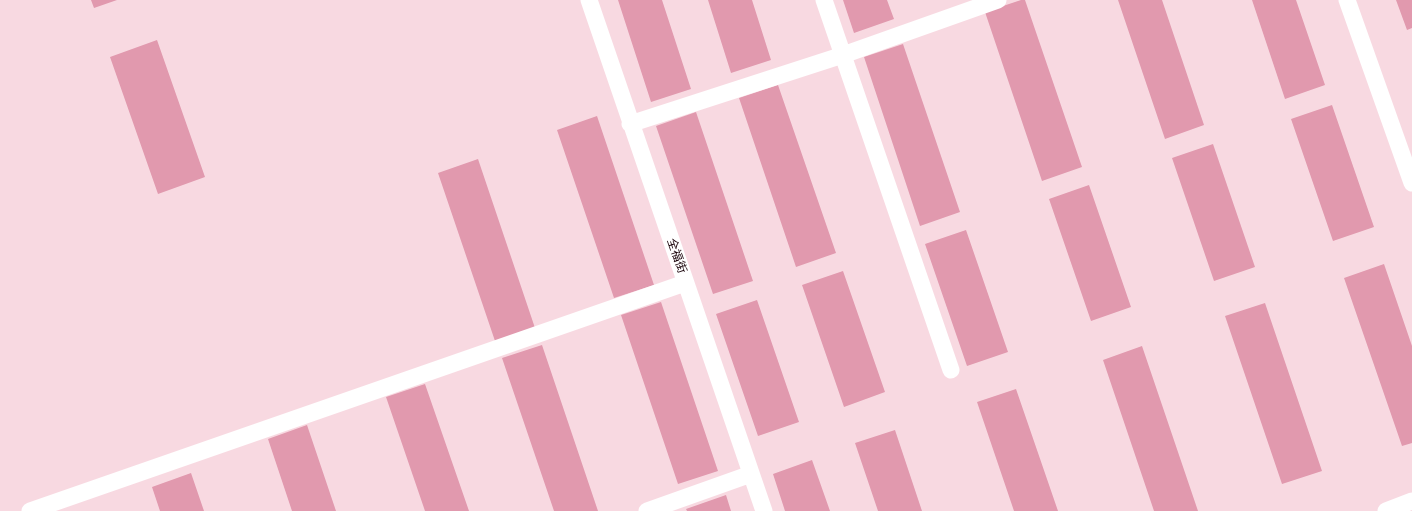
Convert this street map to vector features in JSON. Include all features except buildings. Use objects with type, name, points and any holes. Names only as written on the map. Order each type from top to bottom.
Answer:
[{"type":"street","name":"全福街","points":[[589,0],[630,124],[764,511]]},
{"type":"street","points":[[824,0],[951,370]]},
{"type":"street","points":[[630,124],[843,55],[998,0]]},
{"type":"street","points":[[1347,0],[1412,183]]},
{"type":"street","points":[[30,511],[685,283]]},
{"type":"street","points":[[647,511],[751,474]]},
{"type":"street","points":[[1386,511],[1412,501]]}]
